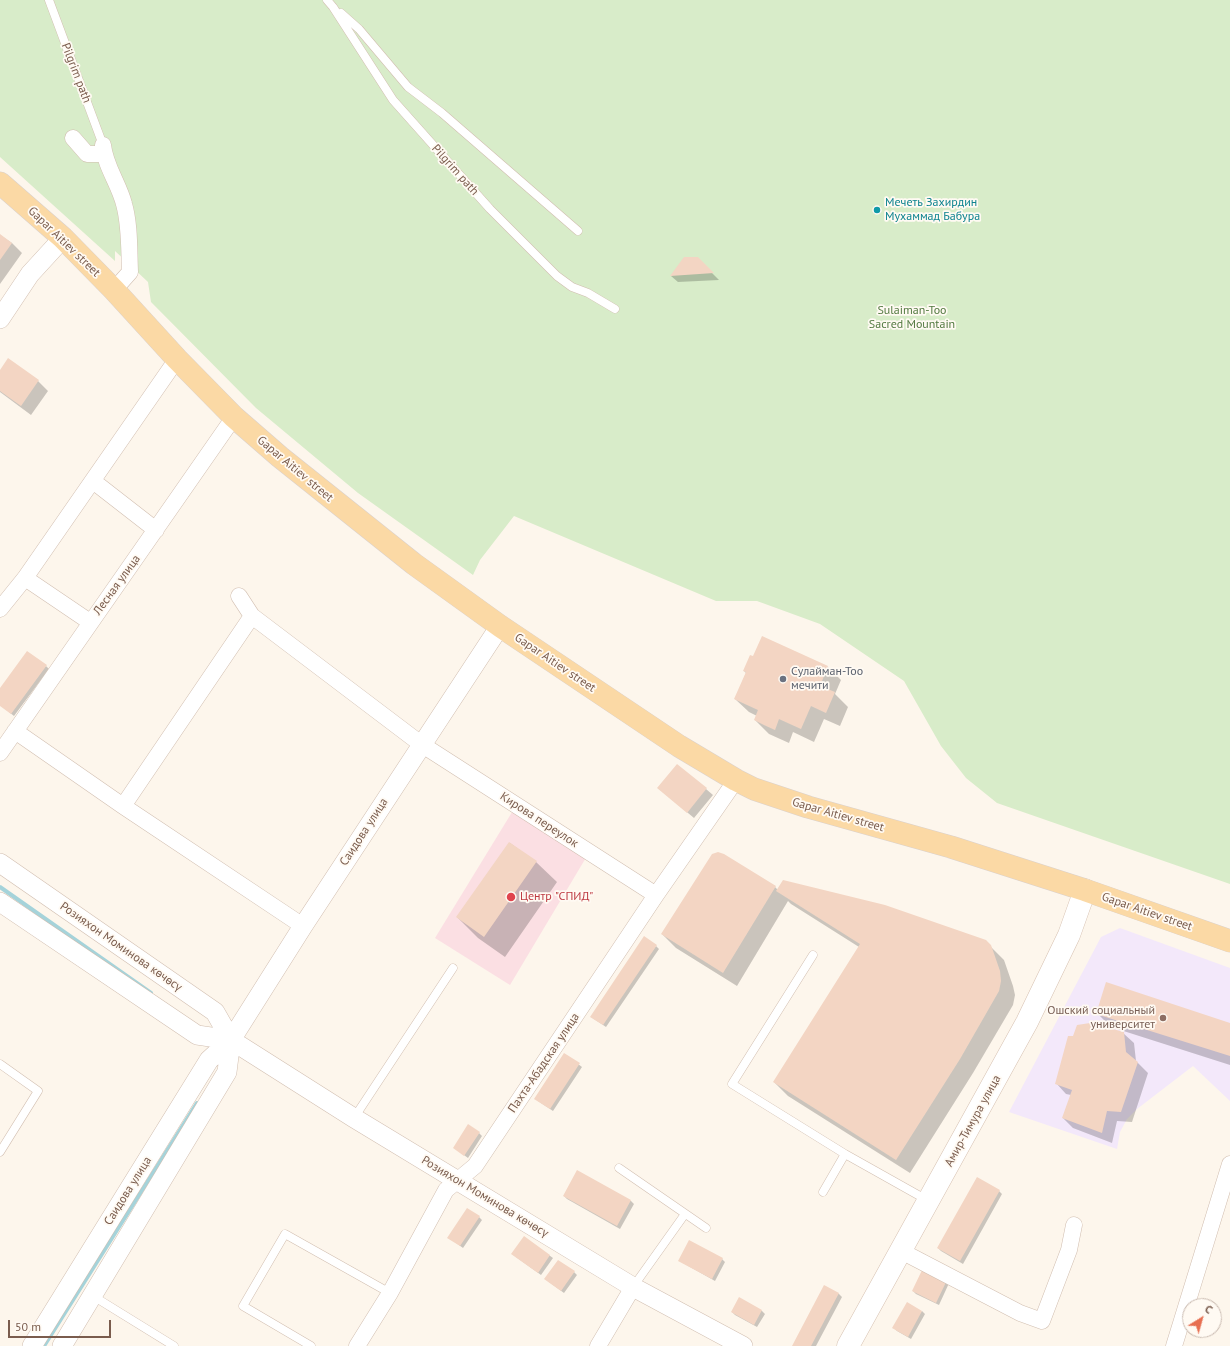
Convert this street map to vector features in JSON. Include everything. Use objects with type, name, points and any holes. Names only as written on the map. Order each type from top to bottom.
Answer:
[{"type":"main road","name":"Gapar Aitiev street","points":[[0,183],[63,238],[234,417],[280,457],[414,564],[500,626],[679,746],[736,780],[754,788],[808,807],[951,847],[1085,890],[1230,941]]},
{"type":"main road","name":"Амир-Тимура улица","points":[[848,1346],[1027,1022],[1069,936],[1085,890]]},
{"type":"street","points":[[73,138],[87,154],[104,150],[124,202],[128,217],[130,272],[114,290]]},
{"type":"street","points":[[0,319],[30,274],[63,238]]},
{"type":"street","points":[[0,609],[25,578],[178,359]]},
{"type":"street","name":"Лесная улица","points":[[0,753],[234,417]]},
{"type":"street","points":[[93,481],[156,530]]},
{"type":"street","points":[[25,578],[90,622]]},
{"type":"street","name":"Кирова переулок","points":[[239,596],[252,616],[421,744],[656,895]]},
{"type":"street","points":[[124,806],[252,616]]},
{"type":"street","name":"Саидова улица","points":[[32,1346],[209,1060],[231,1040],[421,744],[500,626]]},
{"type":"street","points":[[15,731],[303,926]]},
{"type":"street","name":"Пахта-Абадская улица","points":[[358,1346],[390,1293],[446,1190],[475,1166],[656,895],[736,780]]},
{"type":"street","name":"Розияхон Моминова көчөсү","points":[[0,863],[215,1012],[231,1040]]},
{"type":"street","name":"Розияхон Моминова көчөсү","points":[[0,902],[198,1035],[231,1040],[354,1118],[632,1287],[743,1346]]},
{"type":"street","name":"Саидова улица","points":[[62,1346],[227,1072],[231,1040]]},
{"type":"street","points":[[1174,1346],[1230,1164]]},
{"type":"street","points":[[901,1251],[1020,1313],[1042,1321],[1069,1250],[1074,1225]]},
{"type":"street","points":[[598,1346],[632,1287]]},
{"type":"lane","name":"Pilgrim path","points":[[48,0],[104,150]]},
{"type":"lane","name":"Pilgrim path","points":[[327,0],[393,100],[490,209],[557,276],[572,287],[588,293],[615,309]]},
{"type":"lane","points":[[333,7],[359,29],[408,87],[442,113],[578,231]]},
{"type":"lane","points":[[813,955],[732,1084],[845,1154],[929,1201]]},
{"type":"lane","points":[[354,1118],[453,968]]},
{"type":"lane","points":[[0,1064],[38,1091],[0,1152]]},
{"type":"lane","points":[[823,1192],[845,1154]]},
{"type":"lane","points":[[619,1168],[706,1228]]},
{"type":"lane","points":[[632,1287],[685,1214]]},
{"type":"lane","points":[[311,1346],[243,1306],[286,1234],[390,1293]]},
{"type":"lane","points":[[93,1296],[174,1346]]},
{"type":"shaded area","name":"Центр \"СПИД\"","points":[[517,804],[587,856],[510,985],[435,938]]},
{"type":"shaded area","points":[[1120,928],[1230,968],[1230,1101],[1193,1066],[1137,1109],[1127,1119],[1120,1132],[1117,1149],[1009,1112],[1101,937]]},
{"type":"green space","name":"Sulaiman-Too Sacred Mountain","points":[[0,0],[1230,0],[1230,884],[997,803],[966,778],[941,746],[904,681],[820,624],[757,601],[716,601],[514,516],[480,560],[473,575],[358,493],[256,408],[151,302],[148,282],[115,251],[115,261],[0,157]]},
{"type":"building","points":[[0,234],[12,243],[0,260]]},
{"type":"building","points":[[684,257],[698,257],[714,273],[670,276]]},
{"type":"building","points":[[8,358],[39,380],[21,406],[0,391],[0,370]]},
{"type":"building","name":"Сулайман-Тоо мечити","points":[[762,636],[828,666],[820,686],[835,692],[826,713],[811,706],[801,729],[779,719],[775,730],[754,720],[758,710],[734,699],[746,672],[743,671],[750,655],[753,656]]},
{"type":"building","points":[[27,651],[47,665],[11,714],[0,706],[0,688]]},
{"type":"building","points":[[677,764],[707,788],[687,813],[657,788]]},
{"type":"building","points":[[509,842],[537,861],[484,937],[456,917]]},
{"type":"building","points":[[718,852],[724,854],[776,886],[723,973],[661,934],[712,854]]},
{"type":"building","points":[[783,880],[885,905],[986,940],[991,945],[1000,971],[1001,981],[999,991],[960,1059],[896,1160],[773,1082],[860,944],[776,891]]},
{"type":"building","points":[[644,936],[657,945],[603,1025],[590,1017]]},
{"type":"building","name":"Ошский социальный университет","points":[[1106,982],[1230,1023],[1230,1056],[1096,1014]]},
{"type":"building","points":[[1090,1023],[1124,1032],[1126,1052],[1138,1062],[1121,1112],[1107,1111],[1102,1133],[1062,1118],[1072,1090],[1055,1084],[1068,1036],[1073,1036],[1077,1025]]},
{"type":"building","points":[[564,1053],[580,1063],[550,1109],[534,1099]]},
{"type":"building","points":[[468,1124],[480,1132],[464,1156],[453,1148]]},
{"type":"building","points":[[577,1170],[631,1200],[617,1226],[563,1196]]},
{"type":"building","points":[[977,1177],[1000,1190],[960,1261],[937,1248]]},
{"type":"building","points":[[467,1208],[480,1216],[460,1246],[447,1238]]},
{"type":"building","points":[[524,1236],[550,1255],[538,1273],[511,1254]]},
{"type":"building","points":[[689,1240],[723,1258],[712,1279],[678,1261]]},
{"type":"building","points":[[558,1260],[575,1271],[561,1291],[544,1279]]},
{"type":"building","points":[[924,1266],[948,1278],[936,1303],[912,1291]]},
{"type":"building","points":[[824,1285],[839,1293],[811,1346],[792,1346]]},
{"type":"building","points":[[739,1297],[762,1310],[754,1325],[731,1312]]},
{"type":"building","points":[[907,1302],[922,1311],[908,1337],[892,1328]]},
{"type":"waterway","points":[[0,887],[151,993]]},
{"type":"waterway","points":[[44,1346],[197,1103]]},
{"type":"place","name":"Мечеть Захирдин Мухаммад Бабура","points":[[877,210]]},
{"type":"place","name":"Сулайман-Тоо мечити","points":[[783,679]]},
{"type":"place","name":"Центр \"СПИД\"","points":[[511,897]]},
{"type":"place","name":"Ошский социальный университет","points":[[1163,1018]]}]
